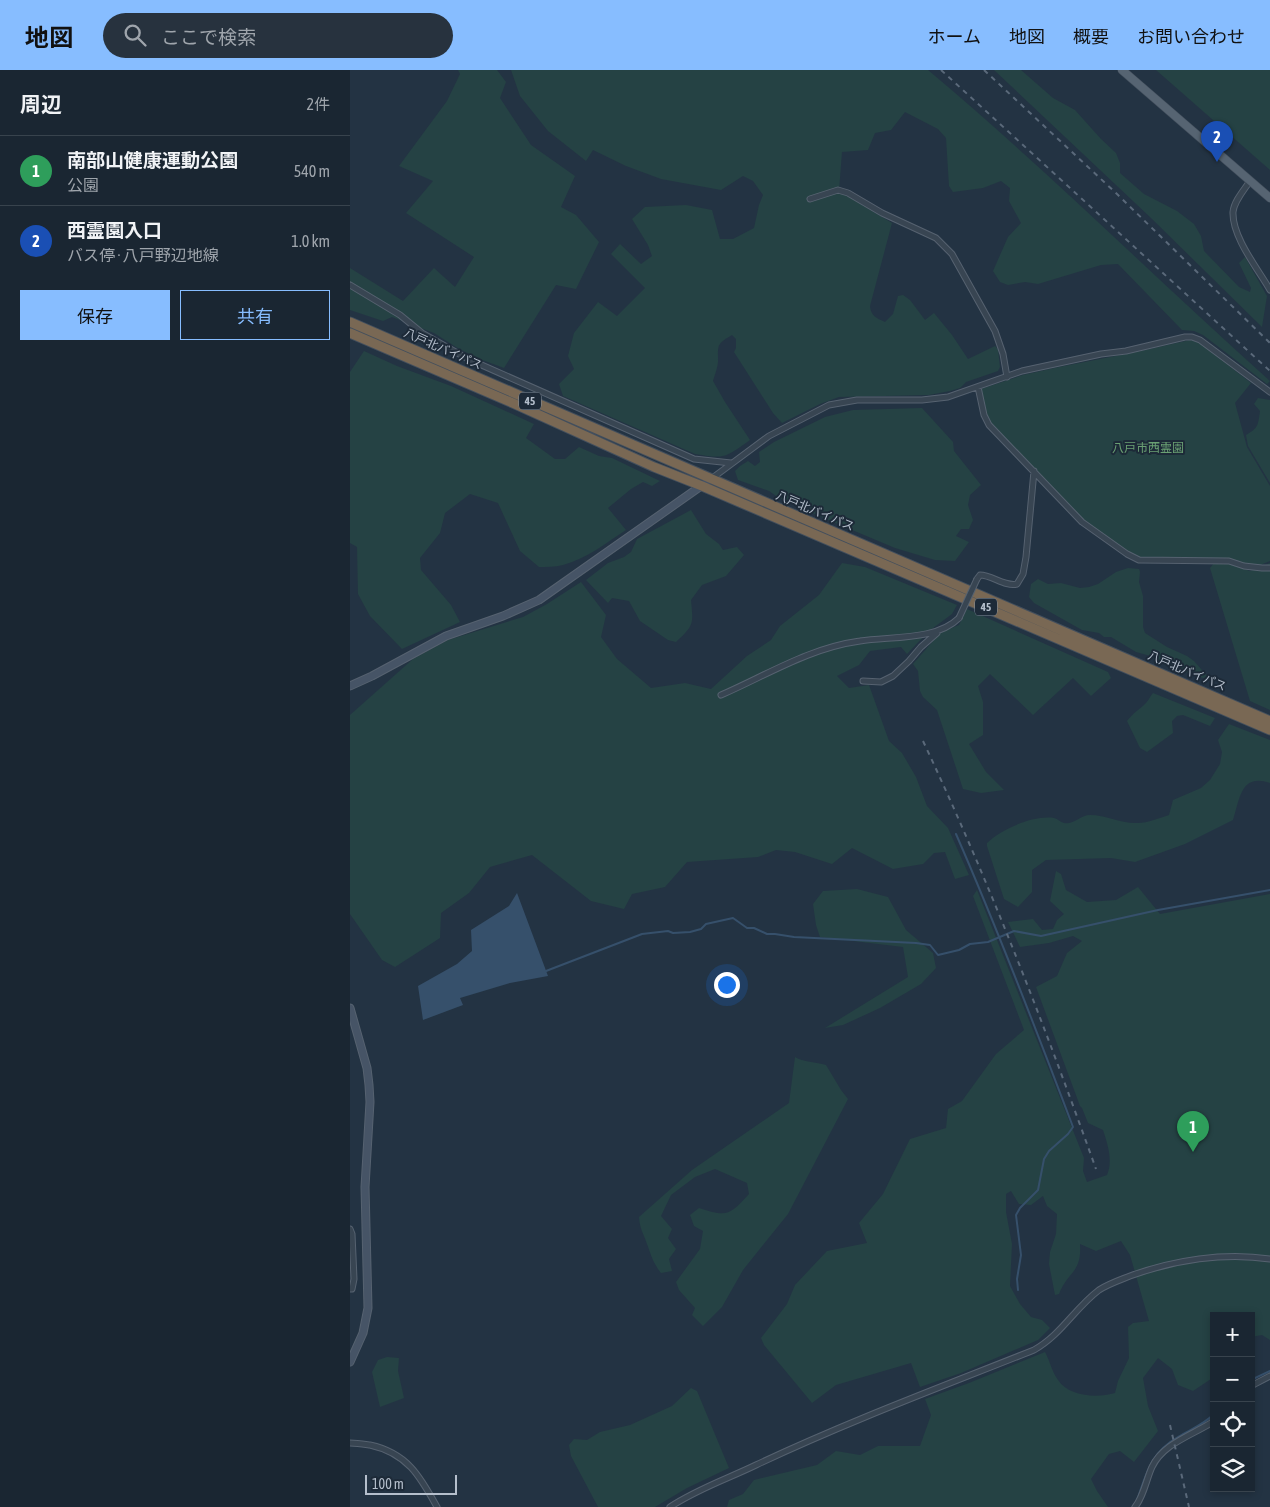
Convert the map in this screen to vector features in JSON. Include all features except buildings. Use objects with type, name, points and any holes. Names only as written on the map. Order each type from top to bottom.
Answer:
[{"type":"highway","name":"八戸北バイパス","points":[[350,322],[1270,721]]},
{"type":"highway","name":"八戸北バイパス","points":[[350,333],[515,404],[654,467],[1270,730]]},
{"type":"main road","points":[[1122,70],[1270,198]]},
{"type":"street","points":[[1250,181],[1233,210],[1235,228],[1270,290]]},
{"type":"street","points":[[810,199],[838,190],[848,193],[882,213],[936,238],[952,254],[995,331],[1003,354],[1007,376]]},
{"type":"street","points":[[350,285],[400,315],[422,333],[468,359],[694,458],[731,463]]},
{"type":"street","points":[[350,686],[446,636],[503,616],[539,600],[702,486],[769,436],[829,405],[857,400],[935,400],[1022,371],[1126,351],[1174,339],[1192,337],[1200,340],[1270,392]]},
{"type":"street","points":[[978,387],[988,425],[1082,522],[1108,542],[1134,558],[1229,561],[1244,566],[1270,568]]},
{"type":"street","points":[[722,695],[798,658],[826,648],[860,640],[933,632],[949,627],[959,618],[980,575],[1012,585],[1017,584],[1020,580],[1026,557],[1034,471]]},
{"type":"street","points":[[863,681],[881,682],[893,676],[908,663],[921,647],[941,630]]},
{"type":"street","points":[[350,1008],[367,1068],[370,1102],[365,1187],[368,1308],[363,1334],[350,1362]]},
{"type":"street","points":[[350,1229],[352,1234],[354,1279],[350,1289]]},
{"type":"street","points":[[670,1507],[700,1490],[804,1442],[869,1414],[1034,1350],[1056,1335],[1099,1290],[1115,1282],[1178,1262],[1228,1257],[1270,1259]]},
{"type":"street","points":[[1255,1384],[1270,1376]]},
{"type":"street","points":[[1135,1507],[1140,1501],[1153,1465],[1164,1451],[1182,1438],[1210,1424]]},
{"type":"street","points":[[350,1443],[380,1448],[400,1457],[415,1470],[437,1507]]},
{"type":"green space","points":[[458,70],[497,70],[506,82],[500,98],[531,145],[575,176],[561,207],[576,215],[599,242],[576,289],[556,285],[504,368],[477,358],[434,333],[392,317],[383,321],[350,310],[350,268],[403,301],[434,268],[455,287],[474,257],[406,213],[433,181],[399,166],[447,101],[460,74]]},
{"type":"green space","points":[[511,70],[928,70],[1058,185],[1270,381],[1267,384],[1203,335],[1194,331],[1182,330],[1118,264],[1101,265],[1038,284],[1025,282],[1008,285],[1000,282],[993,271],[1008,237],[1021,223],[1009,201],[1010,188],[1001,181],[983,188],[953,192],[949,186],[946,138],[938,129],[905,112],[891,130],[875,133],[868,150],[842,152],[839,191],[892,223],[870,306],[872,312],[877,318],[885,322],[893,314],[898,296],[903,295],[910,300],[925,320],[934,313],[968,359],[995,346],[998,349],[1000,367],[998,371],[966,382],[960,388],[929,395],[839,397],[820,404],[782,423],[773,413],[734,352],[736,339],[732,335],[723,340],[719,345],[718,366],[713,381],[750,440],[724,456],[695,454],[563,396],[559,384],[574,369],[568,356],[574,333],[598,302],[617,316],[645,288],[611,254],[620,244],[641,264],[652,256],[648,245],[632,219],[645,207],[686,205],[712,210],[720,239],[733,239],[754,228],[763,195],[753,181],[743,176],[721,190],[661,179],[626,166],[593,150],[586,161],[548,131],[520,96]]},
{"type":"green space","points":[[994,70],[1021,70],[1053,98],[1075,110],[1116,153],[1120,163],[1120,173],[1144,194],[1177,211],[1194,224],[1201,236],[1204,251],[1239,287],[1250,292],[1251,288],[1239,263],[1245,257],[1267,296],[1262,327],[1151,218]]},
{"type":"green space","points":[[1156,70],[1270,70],[1270,170]]},
{"type":"green space","name":"八戸市西霊園","points":[[1190,340],[1201,344],[1251,383],[1235,403],[1247,447],[1270,486],[1270,561],[1258,566],[1136,557],[1085,521],[986,418],[981,389],[1023,375]]},
{"type":"green space","points":[[364,351],[397,366],[451,386],[534,424],[526,438],[555,459],[565,459],[579,447],[599,456],[612,458],[660,481],[652,486],[643,482],[631,489],[608,508],[626,530],[580,559],[551,567],[539,567],[520,551],[498,503],[470,494],[445,513],[440,533],[420,558],[421,570],[451,605],[460,622],[402,649],[370,616],[358,594],[357,547],[350,543],[350,372]]},
{"type":"green space","points":[[1258,398],[1270,400],[1270,483],[1248,446],[1246,435],[1258,423],[1260,411],[1254,404]]},
{"type":"green space","points":[[922,408],[953,442],[954,451],[981,485],[970,495],[968,505],[973,520],[969,529],[961,529],[956,536],[969,542],[955,561],[935,560],[895,548],[779,498],[769,491],[738,480],[735,471],[748,461],[755,466],[760,462],[759,452],[774,442],[825,417],[853,410]]},
{"type":"green space","points":[[691,510],[706,534],[719,544],[723,550],[737,547],[744,555],[726,576],[702,585],[691,600],[692,619],[690,627],[676,642],[668,640],[640,621],[629,601],[612,598],[608,603],[586,580],[608,563],[631,552],[637,539]]},
{"type":"green space","points":[[842,563],[865,567],[957,605],[952,614],[929,631],[907,654],[901,647],[870,651],[859,665],[837,676],[849,688],[869,685],[889,741],[902,753],[916,777],[927,806],[948,828],[969,875],[955,879],[945,852],[934,853],[923,864],[893,869],[852,848],[832,864],[795,852],[776,850],[758,857],[687,862],[665,887],[632,894],[624,909],[591,901],[532,855],[490,867],[469,893],[441,913],[440,938],[395,967],[382,960],[350,914],[350,715],[413,659],[448,640],[523,617],[581,582],[606,615],[601,637],[617,659],[651,688],[685,683],[711,689],[747,656],[771,640],[780,626],[819,595]]},
{"type":"green space","points":[[1214,563],[1230,564],[1250,571],[1270,563],[1270,710],[1250,701],[1210,568]]},
{"type":"green space","points":[[1128,568],[1139,569],[1140,572],[1139,582],[1143,596],[1143,627],[1145,633],[1194,661],[1208,677],[1206,679],[1165,665],[1154,657],[1136,652],[1111,637],[1104,637],[1099,633],[1082,630],[1034,603],[1029,597],[1031,584],[1038,579],[1048,584],[1061,583],[1080,588],[1089,587],[1098,584],[1116,572]]},
{"type":"green space","points":[[967,609],[1108,672],[1111,678],[1091,696],[1073,678],[1033,715],[990,674],[978,686],[983,702],[983,735],[969,744],[986,772],[1004,790],[981,793],[963,789],[937,710],[923,697],[920,691],[918,671],[913,664],[941,632],[959,625]]},
{"type":"green space","points":[[1153,693],[1215,718],[1210,726],[1183,715],[1177,716],[1172,721],[1173,733],[1147,752],[1140,748],[1127,721],[1146,703]]},
{"type":"green space","points":[[1229,724],[1270,740],[1270,783],[1253,781],[1243,789],[1233,820],[1185,844],[1135,862],[1111,858],[1046,860],[1032,870],[1032,892],[1018,907],[1004,899],[987,846],[987,843],[993,838],[1018,824],[1037,819],[1054,818],[1067,823],[1090,815],[1129,823],[1139,823],[1169,815],[1173,800],[1201,788],[1210,780],[1220,764],[1222,752],[1218,740]]},
{"type":"green space","points":[[1056,871],[1061,874],[1066,890],[1087,902],[1116,900],[1138,887],[1160,914],[1270,894],[1270,1340],[1262,1335],[1255,1336],[1255,1312],[1210,1312],[1210,1380],[1193,1391],[1178,1385],[1172,1369],[1158,1358],[1143,1378],[1148,1406],[1158,1431],[1134,1462],[1120,1451],[1109,1454],[1091,1479],[1108,1507],[727,1507],[729,1500],[743,1494],[754,1480],[817,1465],[836,1451],[860,1455],[878,1446],[920,1446],[931,1415],[925,1399],[1045,1352],[1056,1377],[1069,1390],[1092,1396],[1115,1393],[1118,1381],[1129,1358],[1128,1327],[1133,1323],[1149,1321],[1130,1255],[1121,1241],[1096,1251],[1080,1244],[1077,1266],[1059,1294],[1055,1295],[1049,1264],[1050,1252],[1056,1234],[1057,1214],[1047,1206],[1043,1196],[1031,1205],[1019,1204],[1011,1191],[1006,1194],[1006,1212],[1012,1244],[1010,1286],[1020,1304],[1031,1317],[1042,1320],[1050,1328],[1038,1340],[961,1373],[920,1387],[911,1363],[836,1385],[812,1403],[764,1345],[761,1338],[787,1304],[795,1285],[827,1251],[867,1243],[859,1223],[883,1194],[910,1139],[946,1128],[948,1109],[962,1101],[996,1054],[1024,1030],[973,896],[977,890],[1084,1158],[1083,1171],[1087,1182],[1107,1175],[1110,1159],[1103,1130],[1088,1123],[1080,1106],[1036,987],[1057,976],[1067,953],[1082,941],[1073,936],[1049,943],[1020,947],[1008,922],[1033,919],[1042,930],[1053,929],[1057,920],[1064,914],[1050,901]]},
{"type":"green space","points":[[857,889],[888,897],[906,930],[933,953],[936,968],[921,984],[880,1008],[843,1025],[825,1028],[908,977],[903,947],[820,937],[813,904],[823,891]]},
{"type":"green space","points":[[795,1057],[826,1065],[848,1099],[788,1214],[743,1270],[722,1307],[703,1326],[692,1315],[695,1308],[679,1290],[676,1282],[700,1249],[703,1231],[694,1226],[690,1215],[699,1208],[716,1213],[727,1213],[737,1207],[749,1194],[747,1183],[715,1169],[695,1177],[671,1195],[661,1216],[672,1229],[668,1238],[676,1249],[669,1259],[672,1271],[661,1273],[656,1266],[642,1231],[639,1217],[692,1170],[789,1103]]},
{"type":"green space","points":[[387,1357],[399,1358],[398,1371],[404,1398],[380,1407],[372,1372],[378,1360]]},
{"type":"green space","points":[[691,1388],[697,1391],[729,1468],[687,1488],[655,1507],[598,1507],[571,1456],[569,1445],[574,1439],[587,1440],[600,1432],[630,1425],[672,1406]]},
{"type":"water","points":[[517,893],[548,976],[510,983],[460,998],[463,1005],[423,1020],[418,986],[457,964],[472,951],[471,930],[509,906]]},
{"type":"waterway","points":[[956,834],[987,906],[1073,1127],[1049,1151],[1044,1159],[1038,1190],[1020,1208],[1016,1215],[1021,1255],[1017,1279],[1018,1290]]},
{"type":"waterway","points":[[546,971],[642,934],[668,931],[673,933],[690,932],[701,929],[706,924],[733,918],[747,928],[754,928],[767,934],[916,943],[930,945],[938,955],[959,950],[970,944],[988,942],[1014,931],[1041,936],[1158,910],[1270,890]]},
{"type":"waterway","points":[[1255,1378],[1270,1371]]},
{"type":"waterway","points":[[1137,1500],[1151,1464],[1162,1449],[1210,1418]]},
{"type":"railway","points":[[941,70],[1270,371]]},
{"type":"railway","points":[[984,70],[1117,194],[1270,343]]},
{"type":"railway","points":[[923,741],[971,847],[1015,953],[1096,1169]]},
{"type":"railway","points":[[1170,1425],[1189,1507]]},
{"type":"place","name":"西霊園入口","points":[[1217,162]]},
{"type":"place","name":"南部山健康運動公園","points":[[1193,1152]]}]
